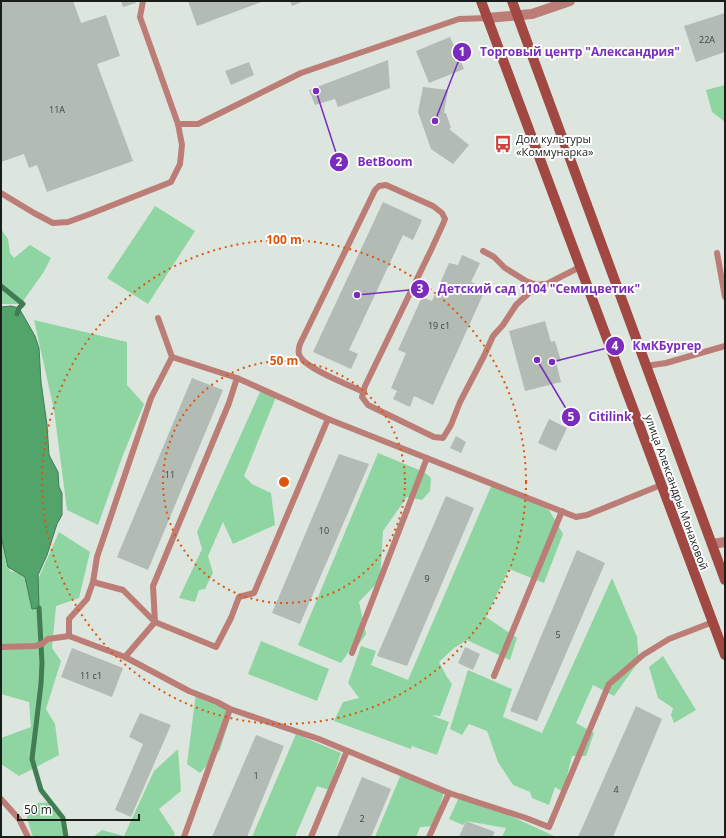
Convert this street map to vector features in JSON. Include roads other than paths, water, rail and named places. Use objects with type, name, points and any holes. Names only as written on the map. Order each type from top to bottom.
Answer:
[{"type":"main road","name":"улица Александры Монаховой","points":[[481,1],[725,655]]},
{"type":"main road","name":"улица Александры Монаховой","points":[[512,1],[725,580]]},
{"type":"street","points":[[487,18],[532,14],[570,1]]},
{"type":"street","points":[[712,544],[725,542]]},
{"type":"lane","points":[[1,193],[53,223],[68,222],[171,182],[180,164],[182,144],[178,124],[140,17],[143,1]]},
{"type":"lane","points":[[178,124],[198,124],[301,73],[459,20],[487,18]]},
{"type":"lane","points":[[364,392],[312,368],[301,359],[299,354],[300,344],[375,190],[379,186],[386,185],[433,206],[442,213],[444,219],[435,242],[365,386],[364,392],[362,397],[368,405],[434,437],[443,438],[451,425],[460,402],[493,336],[503,325],[516,305],[529,293],[544,284],[580,267]]},
{"type":"lane","points":[[483,251],[494,257],[506,268],[526,281],[536,285],[544,284]]},
{"type":"lane","points":[[717,253],[725,297]]},
{"type":"lane","points":[[69,636],[68,620],[87,599],[93,582],[97,557],[151,398],[172,357],[158,318]]},
{"type":"lane","points":[[646,366],[666,363],[725,346]]},
{"type":"lane","points":[[172,357],[237,378],[328,419],[576,517],[587,515],[661,485]]},
{"type":"lane","points":[[124,657],[154,622],[153,586],[229,404],[237,378]]},
{"type":"lane","points":[[93,582],[123,590],[154,622],[216,647],[232,618],[239,597],[254,593],[328,419]]},
{"type":"lane","points":[[352,653],[427,458]]},
{"type":"lane","points":[[494,676],[562,511]]},
{"type":"lane","points":[[1,647],[35,646],[42,644],[48,639],[69,636],[124,657],[189,691],[230,708],[319,739],[448,793],[549,827],[610,684],[643,655],[668,638],[713,622]]},
{"type":"lane","points":[[184,837],[230,708]]},
{"type":"lane","points":[[311,837],[347,751]]},
{"type":"lane","points":[[429,837],[448,793]]},
{"type":"lane","points":[[1,799],[18,819],[28,837]]},
{"type":"waterway","points":[[1,286],[23,304],[19,308],[17,314]]},
{"type":"waterway","points":[[39,608],[42,663],[32,759],[41,790],[63,818],[66,837]]},
{"type":"place","name":"BetBoom","points":[[316,91]]},
{"type":"place","name":"Торговый центр \"Александрия\"","points":[[435,121]]},
{"type":"place","name":"Дом культуры «Коммунарка»","points":[[503,144]]},
{"type":"place","name":"Детский сад 1104 \"Семицветик\"","points":[[357,295]]},
{"type":"place","name":"Citilink","points":[[537,360]]},
{"type":"place","name":"КмКБургер","points":[[552,362]]}]
